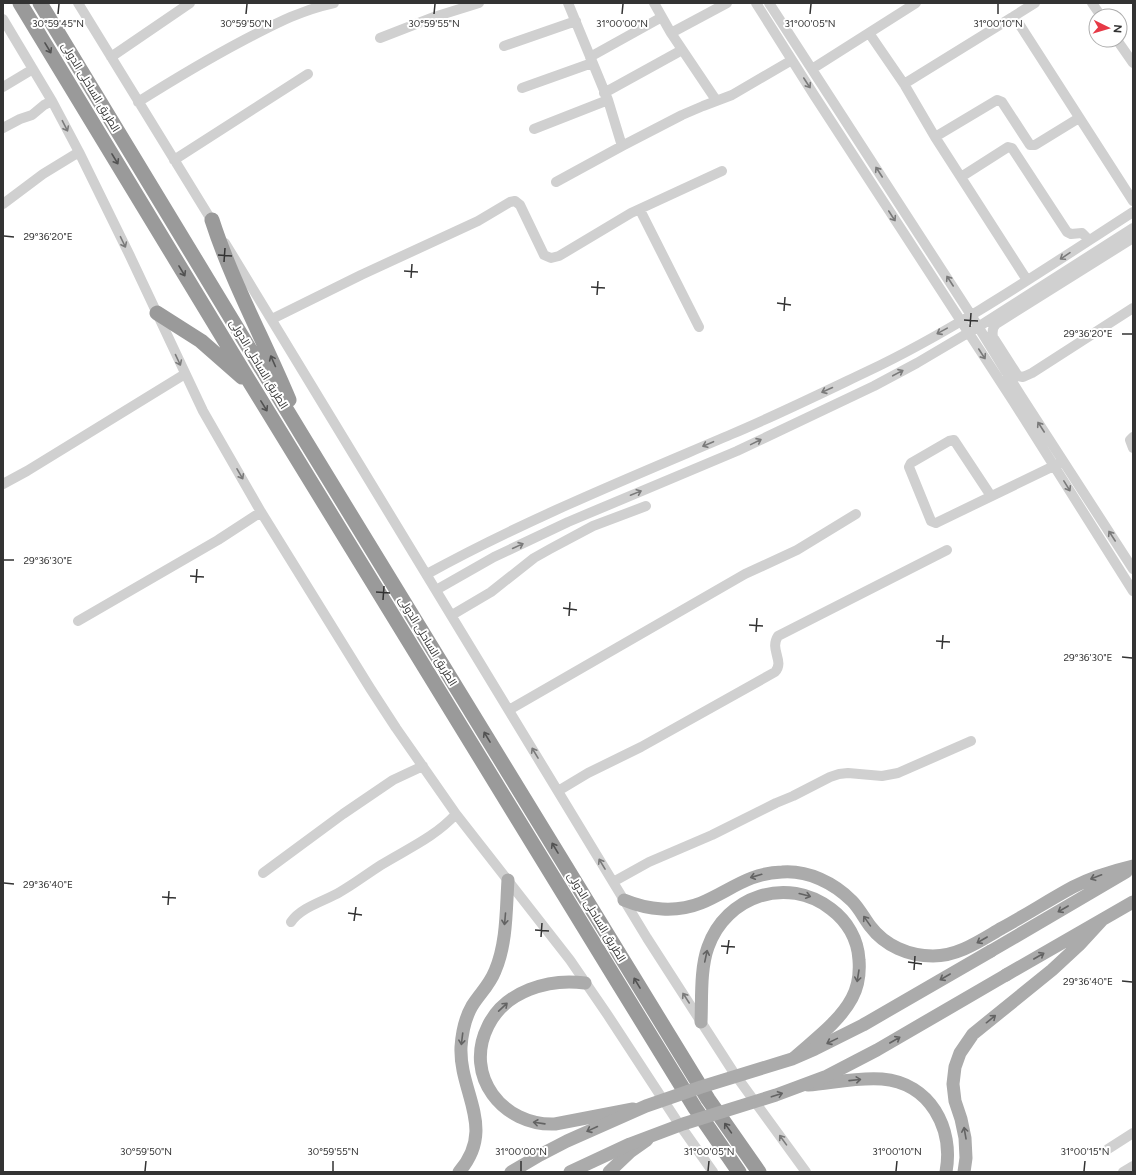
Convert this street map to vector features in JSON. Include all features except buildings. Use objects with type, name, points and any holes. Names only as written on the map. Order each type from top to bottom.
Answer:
[{"type":"highway","name":"الطريق الساحلى الدولى","points":[[20,3],[251,384],[695,1108],[739,1172]]},
{"type":"highway","name":"الطريق الساحلى الدولى","points":[[40,3],[303,437],[708,1099],[759,1172]]},
{"type":"highway","points":[[212,220],[227,262],[275,366],[303,437]]},
{"type":"highway","points":[[157,313],[201,341],[234,371],[251,384]]},
{"type":"main road","points":[[624,900],[653,908],[682,908],[702,902],[752,877],[783,871],[799,873],[821,880],[842,891],[854,902],[871,928],[889,944],[911,953],[935,956],[959,952],[970,947],[1086,881],[1113,871],[1133,867]]},
{"type":"main road","points":[[511,1172],[566,1141],[646,1106],[701,1087],[792,1059],[821,1046],[863,1025],[1133,867]]},
{"type":"main road","points":[[459,1172],[470,1155],[474,1144],[476,1131],[476,1118],[463,1068],[461,1039],[469,1013],[488,984],[499,961],[503,940],[508,880]]},
{"type":"main road","points":[[701,1022],[704,961],[707,949],[718,926],[736,908],[759,896],[784,892],[810,896],[821,901],[838,915],[851,933],[855,940],[859,954],[859,969],[857,984],[852,998],[844,1010],[792,1059]]},
{"type":"main road","points":[[570,1172],[656,1134],[709,1115],[802,1086],[827,1076],[876,1050],[1133,902]]},
{"type":"main road","points":[[964,1172],[966,1138],[955,1101],[953,1084],[955,1067],[963,1046],[972,1034],[1057,966],[1102,920]]},
{"type":"main road","points":[[585,983],[565,981],[535,987],[516,997],[503,1007],[492,1019],[484,1034],[481,1059],[486,1083],[490,1091],[501,1104],[511,1112],[530,1121],[547,1124],[555,1124],[646,1106]]},
{"type":"main road","points":[[802,1086],[873,1078],[901,1083],[916,1091],[929,1102],[934,1109],[945,1132],[948,1149],[946,1172]]},
{"type":"main road","points":[[609,1172],[630,1152],[656,1134]]},
{"type":"street","points":[[78,3],[272,318],[624,900],[734,1073],[806,1172]]},
{"type":"street","points":[[111,57],[190,3]]},
{"type":"street","points":[[138,102],[203,62],[275,23],[306,10],[334,3]]},
{"type":"street","points":[[380,38],[434,17],[478,3]]},
{"type":"street","points":[[579,3],[568,5],[576,21],[606,96],[622,146]]},
{"type":"street","points":[[654,3],[671,33],[716,100]]},
{"type":"street","points":[[671,33],[727,3]]},
{"type":"street","points":[[756,3],[1133,590]]},
{"type":"street","points":[[769,3],[978,327],[1020,378],[1027,376],[1133,308]]},
{"type":"street","points":[[556,182],[682,115],[716,100],[732,95],[794,64],[810,66],[869,33],[916,3]]},
{"type":"street","points":[[904,84],[1036,3]]},
{"type":"street","points":[[1014,16],[1133,202]]},
{"type":"street","points":[[522,88],[591,60],[662,17]]},
{"type":"street","points":[[504,46],[576,21]]},
{"type":"street","points":[[4,25],[52,101],[79,152],[115,224],[203,411],[261,512],[370,688],[423,766],[456,814],[570,960],[677,1121],[713,1172]]},
{"type":"street","points":[[869,33],[904,84],[935,137],[1027,280]]},
{"type":"street","points":[[1123,48],[1133,63]]},
{"type":"street","points":[[534,129],[606,96],[682,50]]},
{"type":"street","points":[[3,87],[33,69]]},
{"type":"street","points":[[174,160],[308,74]]},
{"type":"street","points":[[935,137],[997,100],[1002,102],[1030,145],[1035,145],[1079,118]]},
{"type":"street","points":[[3,128],[20,119],[32,115],[44,105],[52,101]]},
{"type":"street","points":[[961,177],[1008,147],[1012,148],[1067,232],[1071,234],[1082,233],[1088,240]]},
{"type":"street","points":[[3,204],[43,174],[79,152]]},
{"type":"street","points":[[272,318],[478,221],[510,202],[515,201],[520,205],[544,255],[551,258],[559,256],[622,218],[722,171]]},
{"type":"street","points":[[640,210],[699,327]]},
{"type":"street","points":[[427,574],[487,542],[595,492],[734,433],[867,372],[960,321],[1133,212]]},
{"type":"street","points":[[1133,228],[1006,314],[993,327],[992,332],[1002,358],[1064,462],[1133,568]]},
{"type":"street","points":[[436,590],[494,557],[612,503],[737,451],[874,386],[978,327],[1006,314],[1133,238]]},
{"type":"street","points":[[867,372],[874,386]]},
{"type":"street","points":[[3,484],[27,471],[185,374]]},
{"type":"street","points":[[1133,437],[1130,440],[1133,448]]},
{"type":"street","points":[[991,496],[954,440],[949,440],[908,466],[933,523],[939,522],[1064,462]]},
{"type":"street","points":[[452,615],[491,592],[534,558],[562,542],[594,526],[646,506]]},
{"type":"street","points":[[78,621],[218,540],[261,512]]},
{"type":"street","points":[[509,710],[745,574],[797,550],[856,514]]},
{"type":"street","points":[[487,542],[494,557]]},
{"type":"street","points":[[558,791],[588,773],[641,747],[775,672],[778,669],[779,663],[775,646],[778,636],[947,550]]},
{"type":"street","points":[[450,561],[458,577]]},
{"type":"street","points":[[613,882],[649,862],[712,835],[830,777],[848,773],[882,776],[898,773],[970,741]]},
{"type":"street","points":[[263,873],[342,814],[393,780],[423,766]]},
{"type":"street","points":[[292,922],[296,915],[305,909],[342,891],[381,865],[432,835],[456,814]]},
{"type":"street","points":[[1108,1149],[1133,1133]]},
{"type":"street","points":[[1123,1172],[1133,1166]]}]
